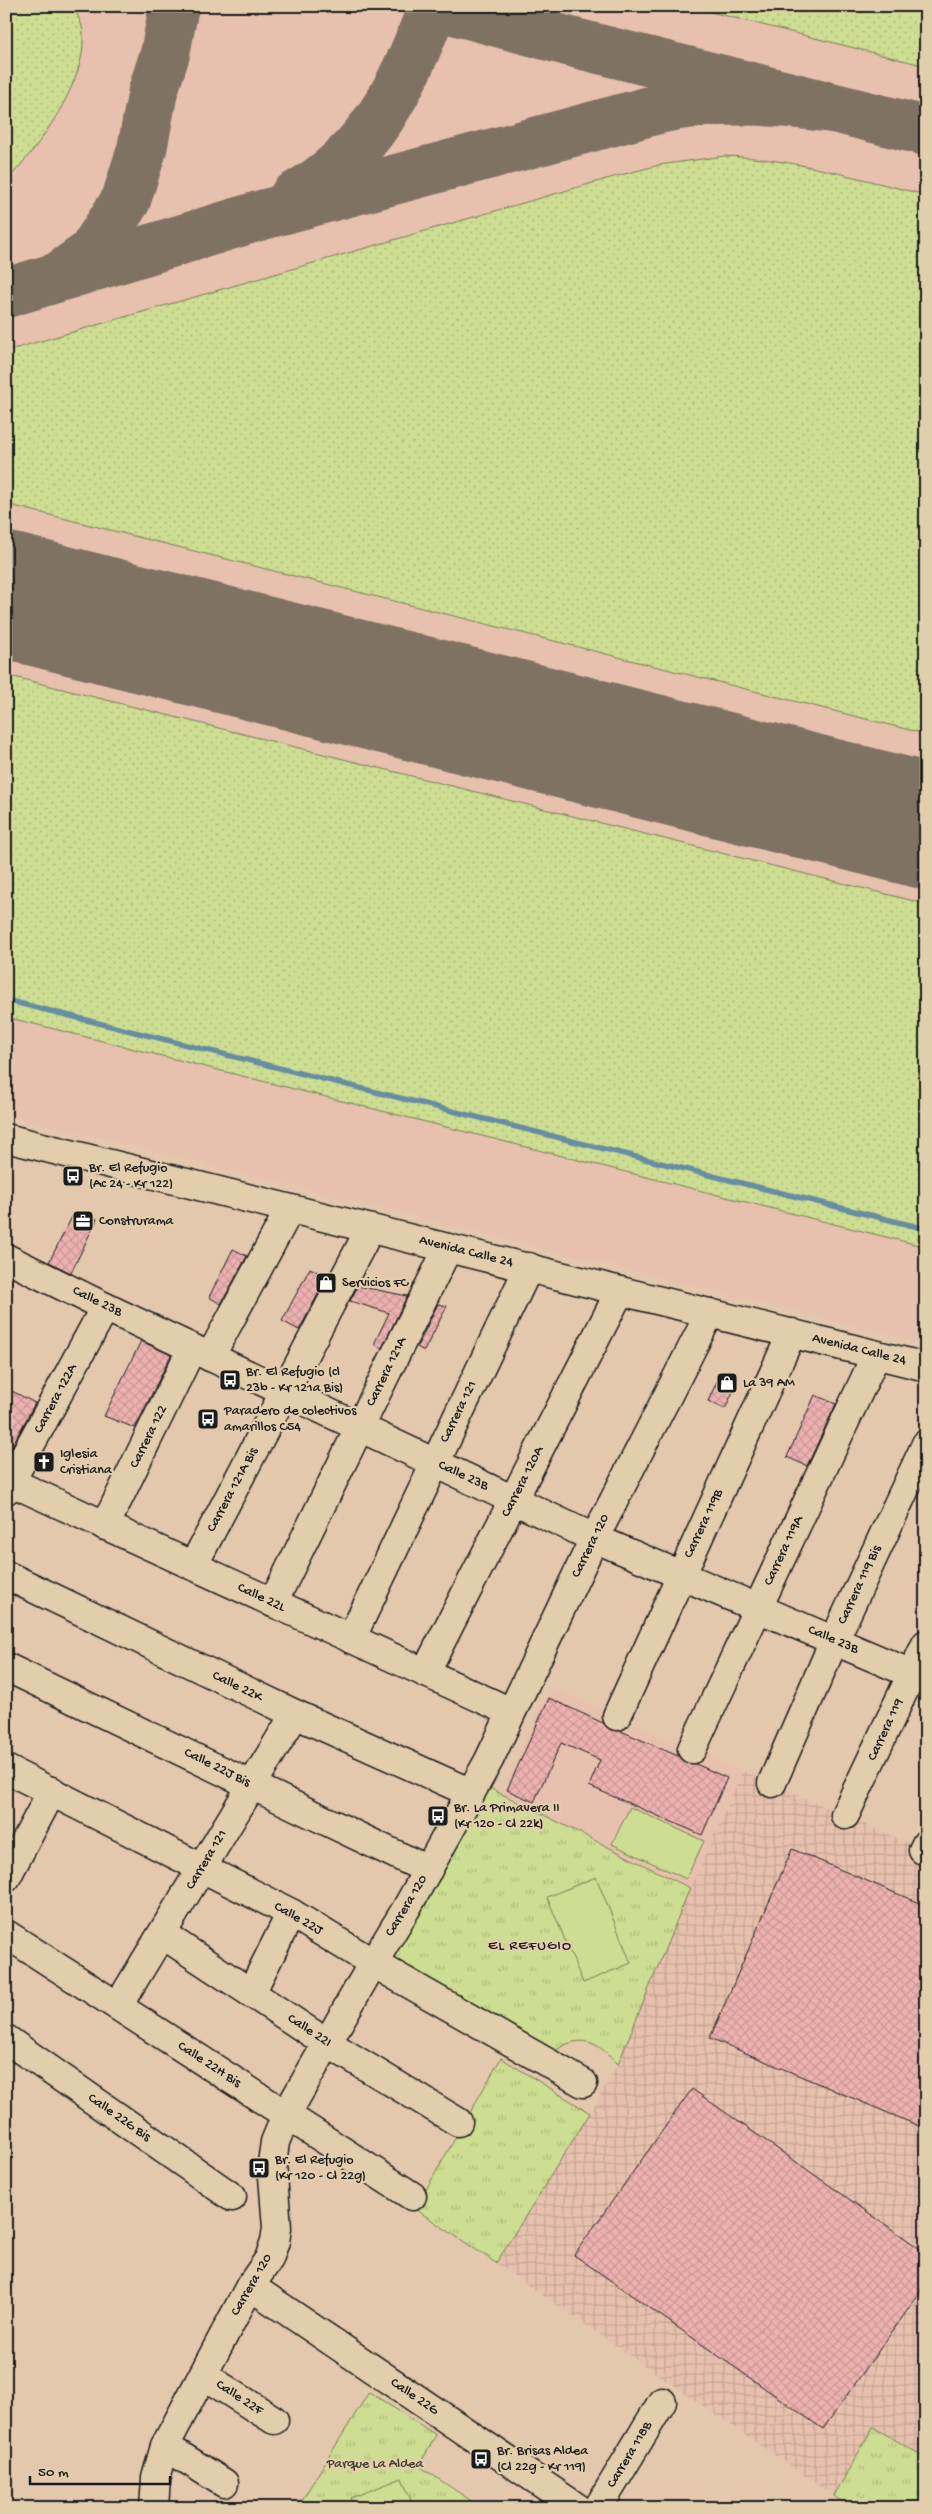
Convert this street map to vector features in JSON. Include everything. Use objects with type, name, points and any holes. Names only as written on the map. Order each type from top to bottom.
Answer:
[{"type":"street","name":"Avenida Calle 24","points":[[6,1138],[926,1367]]},
{"type":"street","name":"Carrera 122","points":[[105,1526],[201,1352],[290,1208]]},
{"type":"street","name":"Carrera 121A Bis","points":[[193,1566],[370,1229]]},
{"type":"street","name":"Carrera 121A","points":[[273,1603],[448,1248]]},
{"type":"street","name":"Calle 23B","points":[[8,1263],[594,1538],[919,1677]]},
{"type":"street","name":"Carrera 121","points":[[351,1639],[529,1267]]},
{"type":"street","name":"Carrera 120A","points":[[425,1673],[620,1291]]},
{"type":"street","name":"Carrera 122A","points":[[8,1486],[105,1307]]},
{"type":"street","name":"Carrera 120","points":[[154,2508],[156,2478],[165,2446],[250,2286],[269,2259],[277,2228],[272,2163],[275,2142],[286,2115],[326,2042],[428,1870],[471,1793],[594,1538],[710,1313]]},
{"type":"street","name":"Carrera 119B","points":[[616,1716],[792,1334]]},
{"type":"street","name":"Carrera 119A","points":[[692,1749],[876,1354]]},
{"type":"street","name":"Carrera 119 Bis","points":[[772,1783],[834,1641],[926,1444]]},
{"type":"street","name":"Calle 22L","points":[[8,1486],[105,1526],[511,1712]]},
{"type":"street","name":"Calle 22K","points":[[6,1576],[295,1714],[471,1793]]},
{"type":"street","name":"Carrera 119","points":[[845,1815],[919,1677],[926,1644]]},
{"type":"street","name":"Calle 22J Bis","points":[[6,1667],[428,1870]]},
{"type":"street","name":"Carrera 121","points":[[118,2006],[295,1714]]},
{"type":"street","name":"Calle 22J","points":[[6,1769],[291,1914],[583,2084]]},
{"type":"street","points":[[6,1878],[52,1791]]},
{"type":"street","points":[[251,1993],[291,1914]]},
{"type":"street","name":"Calle 22H Bis","points":[[6,1934],[412,2196]]},
{"type":"street","name":"Calle 22I","points":[[162,1934],[326,2042],[458,2122]]},
{"type":"street","name":"Calle 22G Bis","points":[[6,2039],[232,2197]]},
{"type":"street","name":"Calle 22G","points":[[250,2286],[578,2508]]},
{"type":"street","name":"Calle 22F","points":[[203,2375],[274,2420]]},
{"type":"street","name":"Carrera 118B","points":[[598,2508],[662,2402]]},
{"type":"street","points":[[165,2446],[224,2483]]},
{"type":"shaded area","points":[[6,6],[926,6],[926,1344],[6,1115]]},
{"type":"shaded area","points":[[551,1687],[743,1771],[690,1888],[501,1793]]},
{"type":"shaded area","points":[[743,1771],[926,1851],[926,2458],[873,2427],[834,2496],[496,2263],[598,2100],[618,2064],[690,1888]]},
{"type":"green space","points":[[6,6],[73,6],[81,23],[83,35],[82,53],[77,73],[58,114],[32,152],[6,181]]},
{"type":"green space","points":[[687,6],[926,6],[926,66]]},
{"type":"green space","points":[[724,156],[801,165],[926,195],[926,734],[6,504],[6,351],[617,176],[659,165]]},
{"type":"green space","points":[[6,675],[926,904],[926,1247],[6,1017]]},
{"type":"green space","points":[[484,1785],[690,1888],[618,2064],[603,2050],[588,2042],[571,2043],[562,2046],[552,2053],[392,1960]]},
{"type":"green space","points":[[630,1807],[704,1841],[686,1879],[612,1844]]},
{"type":"green space","points":[[596,1877],[631,1963],[583,1983],[547,1897]]},
{"type":"green space","points":[[501,2058],[590,2113],[496,2263],[415,2209]]},
{"type":"green space","name":"Parque La Aldea","points":[[369,2392],[436,2435],[419,2466],[482,2508],[297,2508]]},
{"type":"green space","points":[[873,2427],[926,2458],[926,2508],[851,2508],[834,2496]]},
{"type":"green space","points":[[402,2478],[414,2508],[355,2508],[351,2498]]},
{"type":"building","points":[[74,1213],[97,1219],[71,1273],[49,1262]]},
{"type":"building","points":[[233,1249],[247,1256],[221,1304],[209,1297]]},
{"type":"building","points":[[310,1268],[327,1277],[299,1330],[282,1321]]},
{"type":"building","points":[[358,1286],[407,1296],[382,1348],[374,1344],[389,1313],[350,1301]]},
{"type":"building","points":[[438,1304],[447,1306],[424,1351],[417,1347]]},
{"type":"building","points":[[141,1341],[171,1355],[135,1428],[104,1416]]},
{"type":"building","points":[[720,1375],[737,1383],[725,1409],[708,1401]]},
{"type":"building","points":[[6,1388],[35,1403],[6,1457]]},
{"type":"building","points":[[815,1395],[836,1404],[807,1466],[787,1457]]},
{"type":"building","points":[[549,1698],[603,1723],[611,1730],[621,1731],[678,1756],[686,1763],[696,1764],[727,1778],[702,1835],[589,1786],[600,1760],[561,1743],[534,1802],[507,1790]]},
{"type":"building","points":[[792,1849],[926,1906],[926,2129],[710,2038]]},
{"type":"building","points":[[692,2089],[926,2253],[926,2284],[823,2429],[574,2255]]},
{"type":"waterway","points":[[6,1000],[926,1229]]},
{"type":"taxiway","points":[[64,273],[92,253],[126,200],[142,149],[153,91],[165,54],[174,6]]},
{"type":"taxiway","points":[[294,197],[321,180],[344,161],[382,115],[410,63],[433,6]]},
{"type":"taxiway","points":[[439,6],[571,42],[926,131]]},
{"type":"taxiway","points":[[6,293],[262,215],[658,109],[702,102],[724,101],[767,101],[833,108]]},
{"type":"runway","points":[[6,595],[926,826]]},
{"type":"place","name":"Br. El Refugio (Ac 24 - Kr 122)","points":[[73,1176]]},
{"type":"place","name":"Construrama","points":[[83,1221]]},
{"type":"place","name":"Servicios FC","points":[[326,1283]]},
{"type":"place","name":"Br. El Refugio (cl 23b - Kr 121a Bis)","points":[[230,1380]]},
{"type":"place","name":"La 39 AM","points":[[727,1383]]},
{"type":"place","name":"Paradero de colectivos amarillos C54","points":[[208,1419]]},
{"type":"place","name":"Iglesia Cristiana","points":[[44,1462]]},
{"type":"place","name":"Br. La Primavera II (Kr 120 - Cl 22k)","points":[[438,1816]]},
{"type":"place","name":"Br. El Refugio (Kr 120 - Cl 22g)","points":[[259,2168]]},
{"type":"place","name":"Br. Brisas Aldea (Cl 22g - Kr 119)","points":[[481,2459]]},
{"type":"district","name":"EL REFUGIO","points":[[530,1946]]}]
